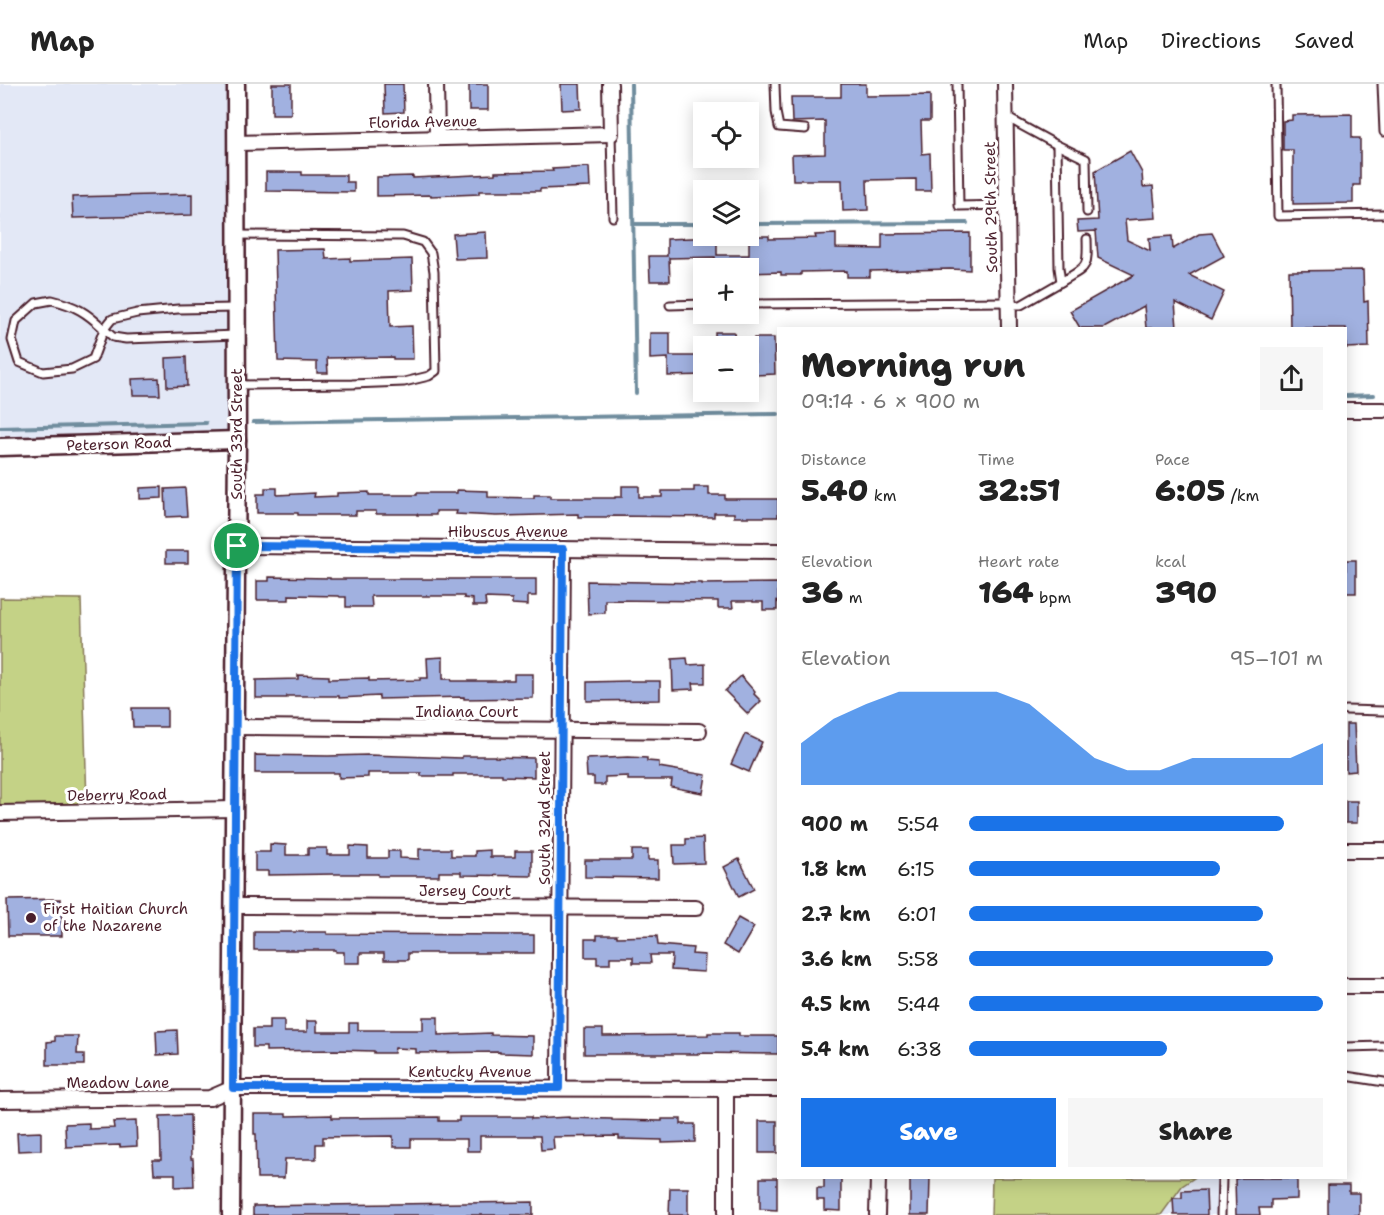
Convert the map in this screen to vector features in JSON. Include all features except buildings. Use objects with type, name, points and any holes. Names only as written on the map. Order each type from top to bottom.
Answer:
[{"type":"street","name":"South 33rd Street","points":[[231,1215],[238,385],[236,84]]},
{"type":"street","points":[[436,84],[437,138]]},
{"type":"street","points":[[610,84],[610,134]]},
{"type":"street","name":"South 29th Street","points":[[1005,84],[1009,327]]},
{"type":"street","name":"Florida Avenue","points":[[237,143],[610,134]]},
{"type":"street","points":[[1347,410],[1384,410]]},
{"type":"street","name":"Peterson Road","points":[[0,447],[237,440]]},
{"type":"street","name":"Hibuscus Avenue","points":[[237,546],[777,550]]},
{"type":"street","name":"South 32nd Street","points":[[559,1088],[563,549]]},
{"type":"street","name":"Indiana Court","points":[[235,727],[699,731]]},
{"type":"street","name":"Deberry Road","points":[[0,813],[235,809]]},
{"type":"street","points":[[1347,850],[1384,850]]},
{"type":"street","name":"Jersey Court","points":[[235,906],[696,908]]},
{"type":"street","points":[[1347,986],[1384,986]]},
{"type":"street","name":"Kentucky Avenue","points":[[233,1088],[777,1089]]},
{"type":"street","name":"Meadow Lane","points":[[0,1100],[210,1098],[233,1088]]},
{"type":"street","points":[[726,1089],[726,1215]]},
{"type":"street","points":[[878,1179],[878,1215]]},
{"type":"lane","points":[[775,84],[776,112],[780,127],[805,129]]},
{"type":"lane","points":[[957,84],[959,206],[1007,205]]},
{"type":"lane","points":[[1276,84],[1278,216],[1384,214]]},
{"type":"lane","points":[[1382,84],[1384,132]]},
{"type":"lane","points":[[1006,117],[1057,146],[1086,159],[1087,212]]},
{"type":"lane","points":[[610,134],[613,217]]},
{"type":"lane","points":[[1057,146],[1061,282]]},
{"type":"lane","points":[[238,235],[403,236],[423,242],[431,253],[434,272],[436,371],[429,376],[404,382],[238,385]]},
{"type":"lane","points":[[759,304],[1009,303],[1021,305],[1083,269],[1088,262],[1088,239]]},
{"type":"lane","points":[[237,308],[178,309],[137,313],[112,319],[104,330],[93,359],[72,369],[43,372],[19,362],[12,340],[16,321],[36,303],[52,300],[68,304],[88,314],[104,330],[113,337],[126,339],[237,335]]},
{"type":"lane","points":[[670,305],[693,304]]},
{"type":"lane","points":[[1347,710],[1384,711]]},
{"type":"lane","points":[[1347,1047],[1384,1046]]},
{"type":"lane","points":[[1347,1076],[1384,1082]]},
{"type":"lane","points":[[1221,1215],[1222,1179]]},
{"type":"shaded area","points":[[0,84],[230,84],[231,433],[0,439]]},
{"type":"shaded area","points":[[1192,1179],[1225,1179],[1225,1215],[1161,1215],[1182,1186]]},
{"type":"green space","points":[[0,598],[81,599],[87,804],[0,806]]},
{"type":"green space","points":[[992,1179],[1192,1179],[1182,1186],[1161,1215],[991,1215]]},
{"type":"waterway","points":[[631,84],[636,393]]},
{"type":"waterway","points":[[759,224],[967,223]]},
{"type":"waterway","points":[[634,224],[693,224]]},
{"type":"waterway","points":[[1347,396],[1374,395]]},
{"type":"waterway","points":[[253,422],[777,414]]},
{"type":"waterway","points":[[0,428],[206,423]]},
{"type":"place","name":"First Haitian Church of the Nazarene","points":[[31,918]]},
{"type":"route","points":[[237,546],[563,549],[559,1088],[233,1088],[237,546]]}]
